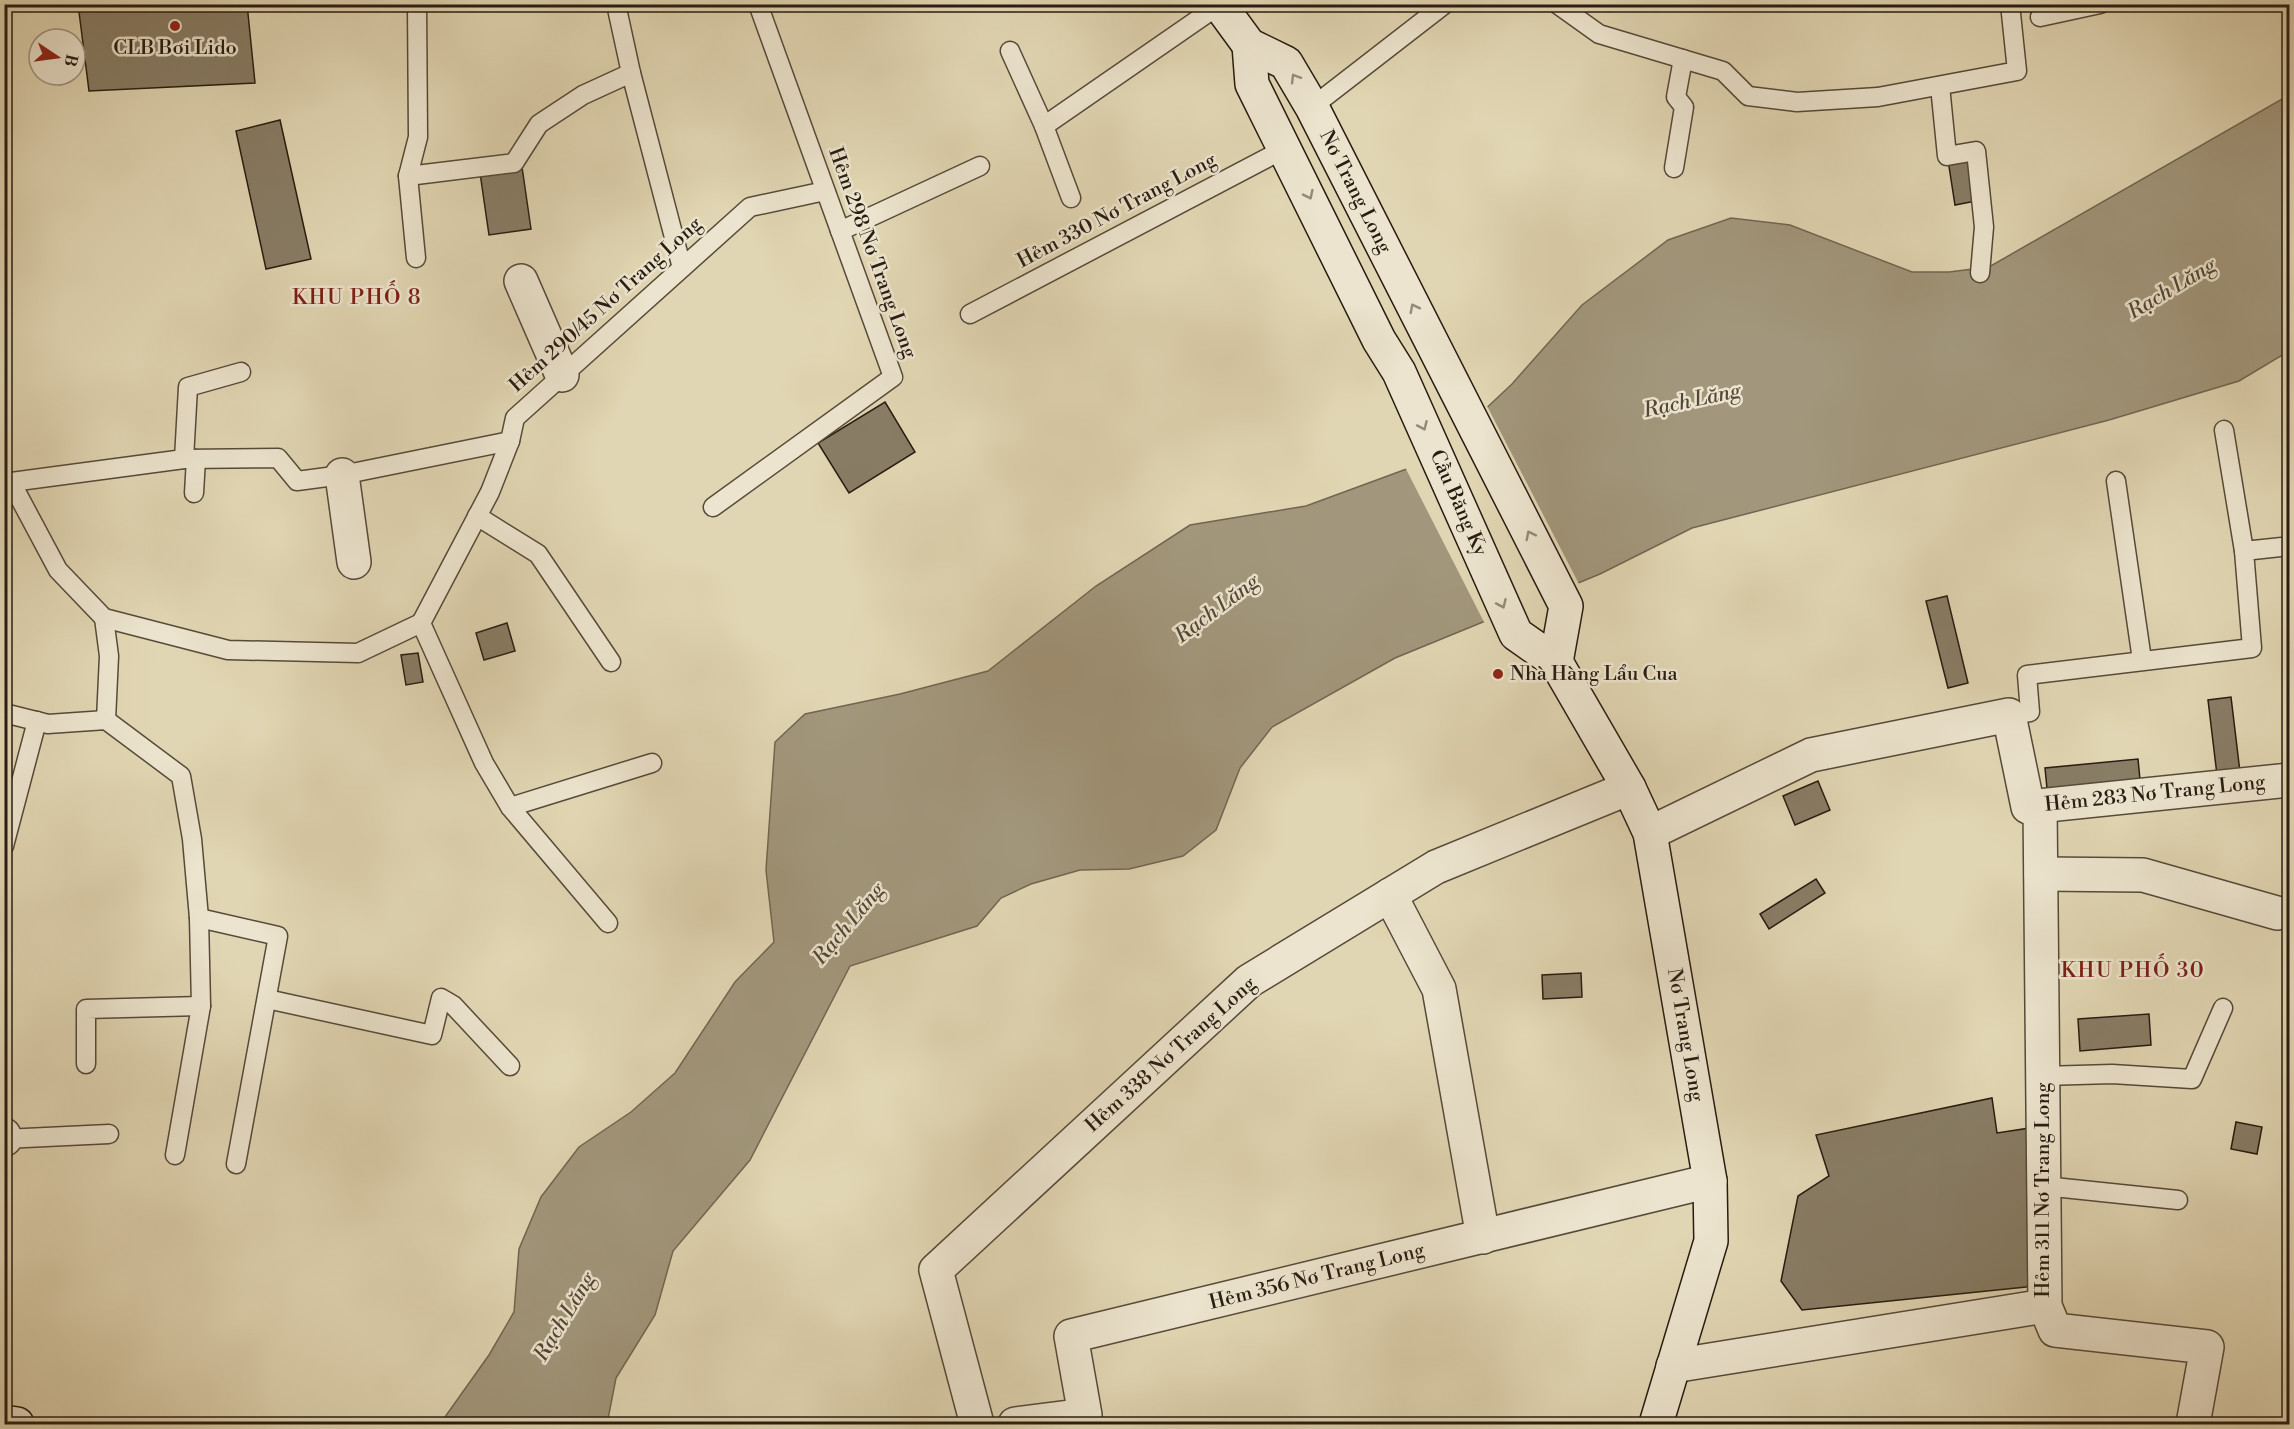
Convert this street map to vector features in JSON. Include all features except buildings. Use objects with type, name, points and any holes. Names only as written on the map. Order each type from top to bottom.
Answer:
[{"type":"street","name":"Nơ Trang Long","points":[[1219,5],[1249,45],[1286,63],[1312,107],[1566,606],[1556,662]]},
{"type":"street","points":[[1249,45],[1252,84],[1286,148]]},
{"type":"street","name":"Cầu Băng Ky","points":[[1286,148],[1379,340],[1399,372],[1516,634]]},
{"type":"street","points":[[521,280],[562,375]]},
{"type":"street","points":[[342,475],[354,562]]},
{"type":"street","name":"Nơ Trang Long","points":[[1516,634],[1556,662],[1629,788],[1650,833],[1710,1180],[1711,1241],[1656,1425]]},
{"type":"street","points":[[1650,833],[1811,755],[2009,715]]},
{"type":"street","name":"Hẻm 283 Nơ Trang Long","points":[[2009,715],[2028,807],[2289,780]]},
{"type":"street","name":"Hẻm 338 Nơ Trang Long","points":[[977,1425],[936,1270],[1249,981],[1436,867],[1629,788]]},
{"type":"street","name":"Hẻm 311 Nơ Trang Long","points":[[1673,1366],[2045,1306],[2040,806]]},
{"type":"street","points":[[2041,874],[2143,875],[2277,914]]},
{"type":"street","points":[[1390,895],[1438,988],[1483,1237]]},
{"type":"street","name":"Hẻm 356 Nơ Trang Long","points":[[1015,1425],[1085,1415],[1071,1336],[1710,1180]]},
{"type":"street","points":[[2045,1306],[2055,1330],[2206,1347],[2193,1425]]},
{"type":"street","points":[[4,1422],[17,1425]]},
{"type":"lane","points":[[416,258],[408,176],[418,137],[417,4]]},
{"type":"lane","points":[[616,4],[630,73],[682,268]]},
{"type":"lane","name":"Hẻm 298 Nơ Trang Long","points":[[713,507],[893,377],[758,4]]},
{"type":"lane","points":[[1312,107],[1444,4]]},
{"type":"lane","points":[[1557,4],[1599,34],[1723,71],[1748,96],[1797,102],[1878,97],[2017,71],[2010,4]]},
{"type":"lane","points":[[2040,17],[2100,4]]},
{"type":"lane","points":[[1044,126],[1219,5]]},
{"type":"lane","points":[[1010,51],[1044,126],[1071,198]]},
{"type":"lane","points":[[1674,168],[1684,107],[1676,97],[1683,59]]},
{"type":"lane","points":[[408,176],[514,164],[538,124],[583,95],[630,73]]},
{"type":"lane","points":[[1940,86],[1947,156],[1976,151],[1984,227],[1980,273]]},
{"type":"lane","name":"Hẻm 330 Nơ Trang Long","points":[[970,314],[1286,148]]},
{"type":"lane","points":[[840,231],[980,166]]},
{"type":"lane","name":"Hẻm 290/45 Nơ Trang Long","points":[[421,623],[477,516],[510,441],[515,418],[750,207],[825,191]]},
{"type":"lane","points":[[194,493],[190,459],[188,387],[241,372]]},
{"type":"lane","points":[[2009,715],[2030,712],[2027,675],[2252,648],[2244,550],[2224,430]]},
{"type":"lane","points":[[510,441],[342,475],[297,481],[278,458],[190,459],[8,483],[58,570],[104,618],[228,650],[357,653],[421,623],[484,763],[510,807],[608,923]]},
{"type":"lane","points":[[2116,481],[2142,660]]},
{"type":"lane","points":[[477,516],[538,554],[611,662]]},
{"type":"lane","points":[[2244,550],[2289,546]]},
{"type":"lane","points":[[104,618],[109,656],[106,720]]},
{"type":"lane","points":[[4,713],[48,724],[106,720],[181,777],[192,839],[199,918],[201,1006],[175,1155]]},
{"type":"lane","points":[[4,846],[37,721]]},
{"type":"lane","points":[[510,807],[652,762]]},
{"type":"lane","points":[[199,918],[278,936],[236,1164]]},
{"type":"lane","points":[[267,999],[432,1035],[441,998],[453,1005],[510,1065]]},
{"type":"lane","points":[[86,1064],[87,1009],[201,1006]]},
{"type":"lane","points":[[2043,1076],[2112,1074],[2193,1079],[2223,1008]]},
{"type":"lane","points":[[5,1138],[109,1134]]},
{"type":"lane","points":[[2044,1186],[2178,1200]]},
{"type":"water","name":"Rạch Lăng","points":[[2289,95],[2289,351],[2239,381],[2109,420],[1692,528],[1600,574],[1395,658],[1272,727],[1240,768],[1216,830],[1183,856],[1129,869],[1080,870],[1031,884],[1001,898],[977,926],[850,966],[750,1160],[673,1251],[655,1315],[616,1378],[607,1424],[440,1424],[489,1355],[514,1312],[519,1249],[541,1197],[579,1147],[631,1112],[675,1073],[735,982],[774,942],[766,870],[775,742],[805,714],[900,694],[988,671],[1096,586],[1190,525],[1306,506],[1431,460],[1512,384],[1582,305],[1668,240],[1731,218],[1790,225],[1912,272],[1949,272],[1989,267]]},
{"type":"pier","points":[[1486,404],[1580,586],[1485,624],[1405,467],[1429,458]]},
{"type":"place","name":"CLB Bơi Lido","points":[[175,26]]},
{"type":"place","name":"Nhà Hàng Lẩu Cua","points":[[1498,674]]},
{"type":"district","name":"KHU PHỐ 8","points":[[357,298]]},
{"type":"district","name":"KHU PHỐ 30","points":[[2133,971]]}]
